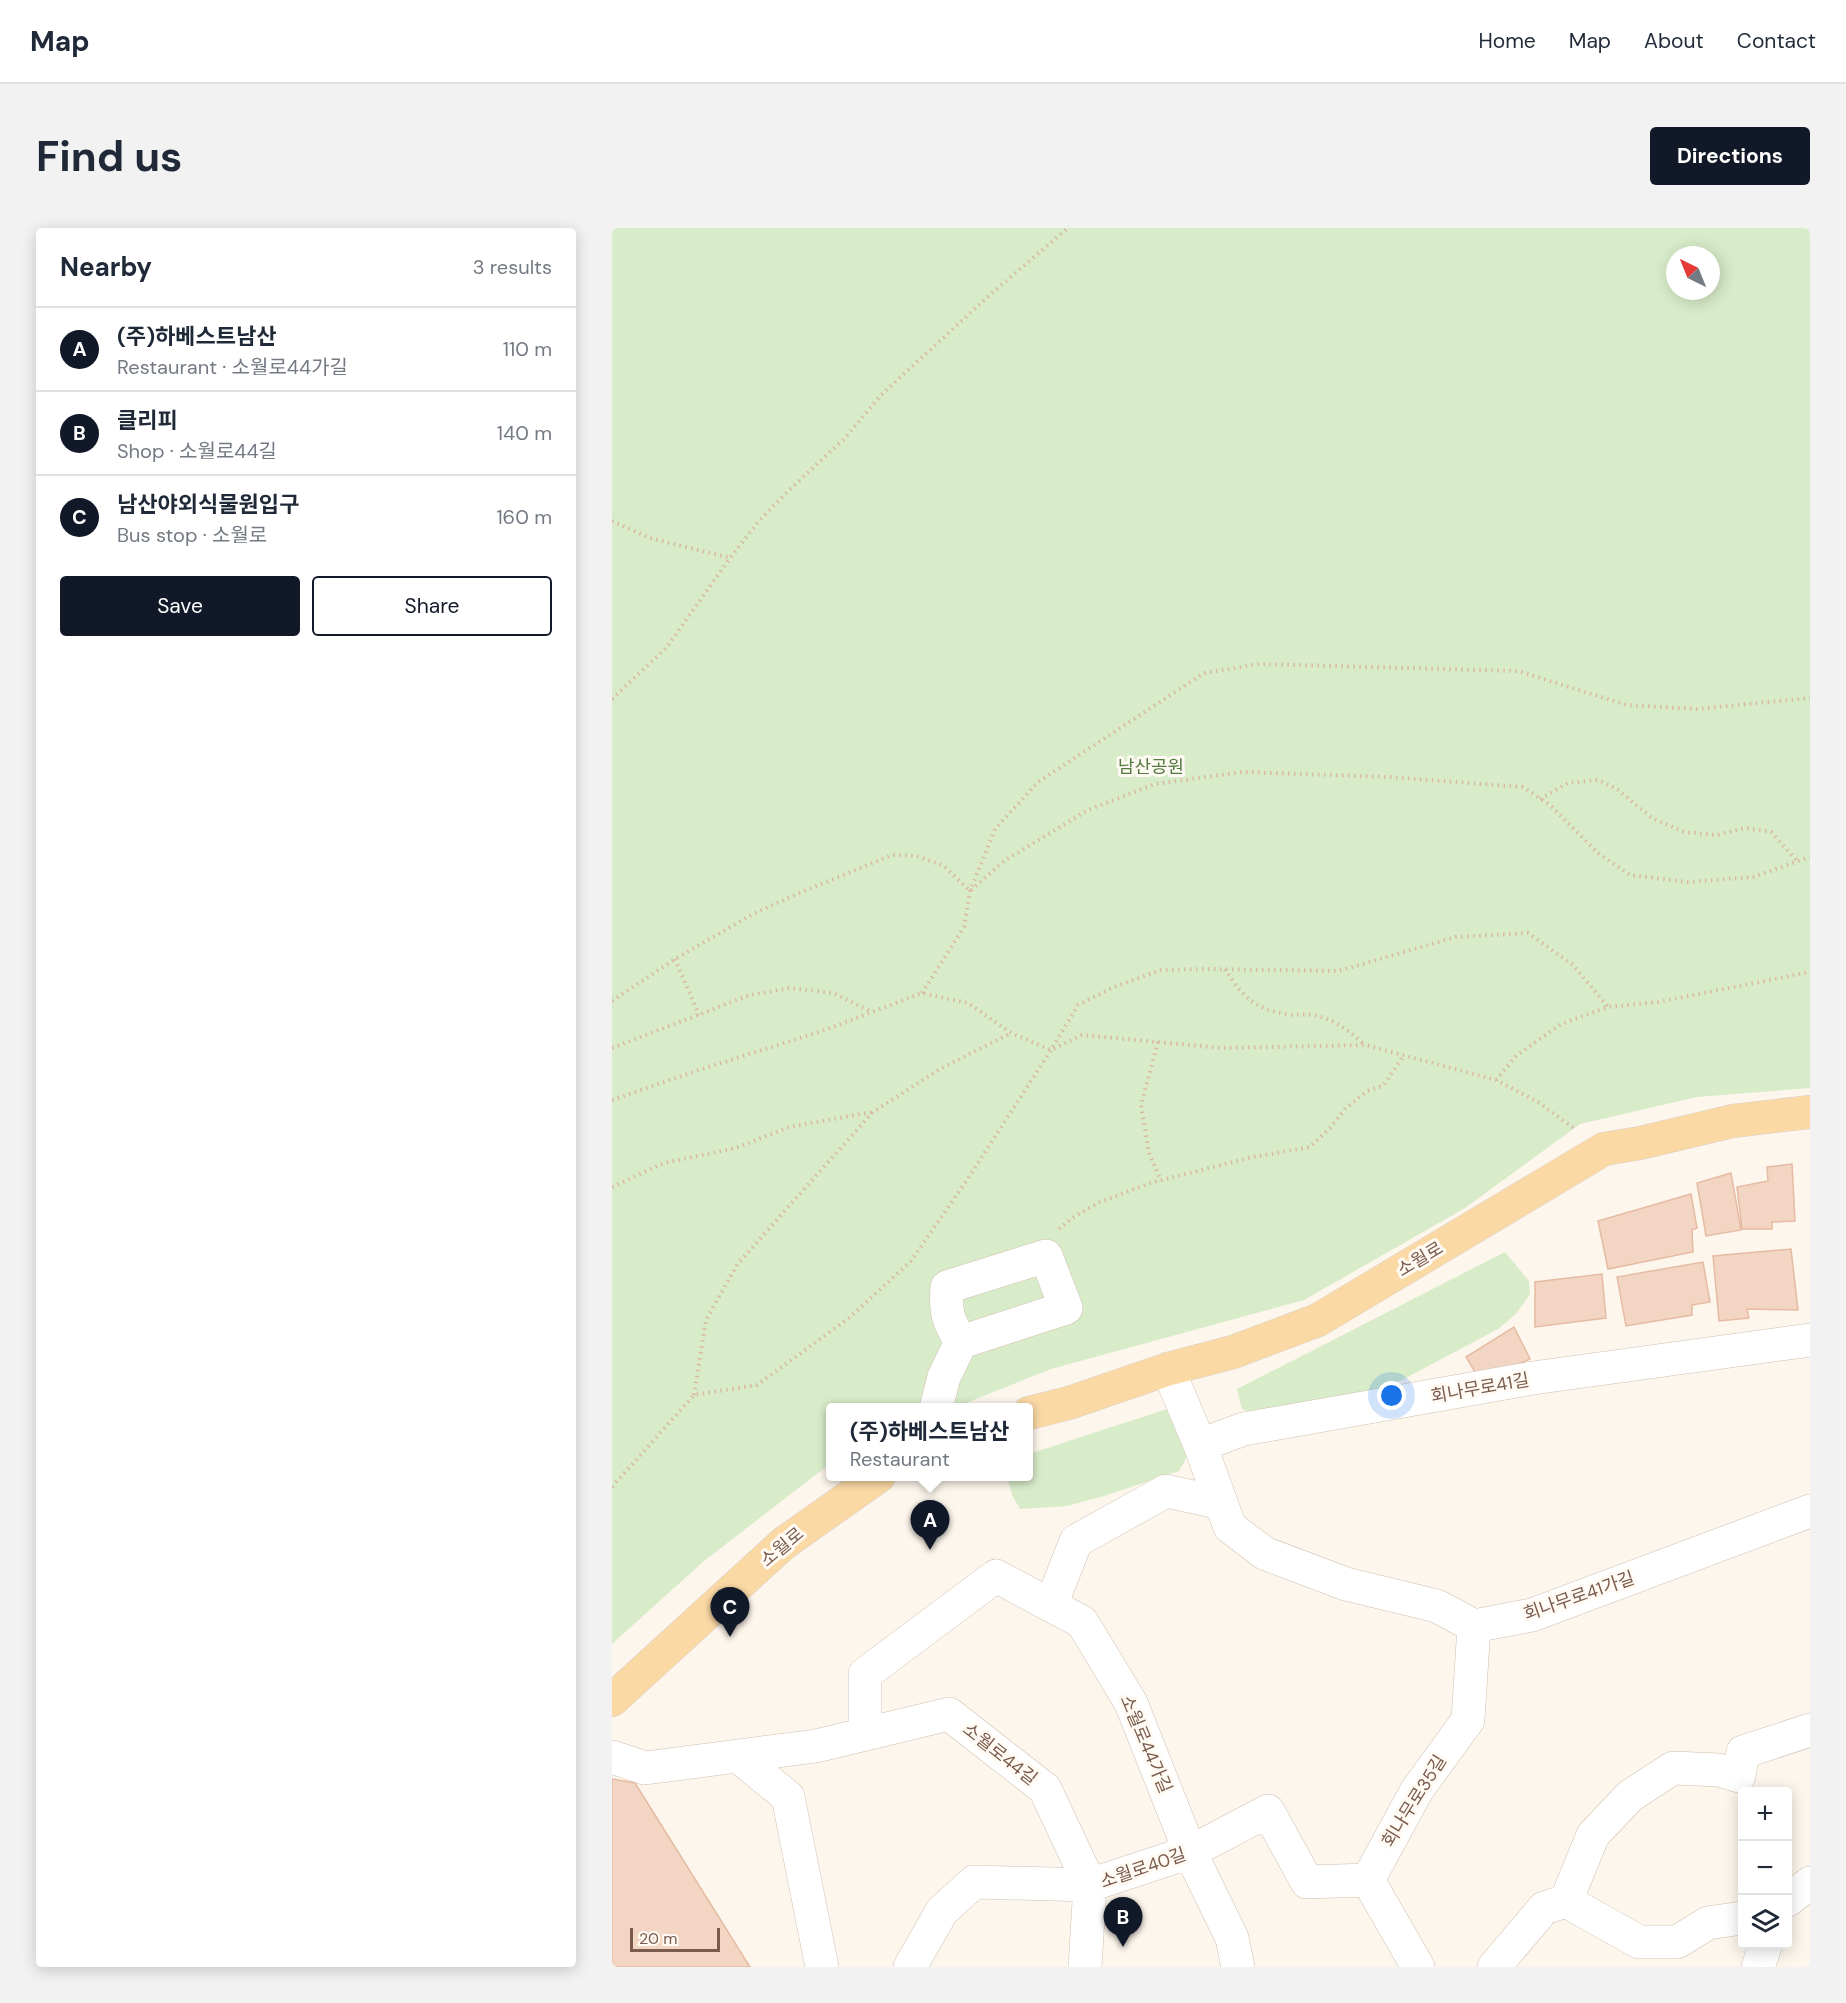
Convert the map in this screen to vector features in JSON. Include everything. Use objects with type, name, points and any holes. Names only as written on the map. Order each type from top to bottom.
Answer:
[{"type":"main road","name":"소월로","points":[[1033,1412],[1069,1403],[1168,1369],[1233,1352],[1318,1320],[1604,1149],[1733,1121],[1810,1112]]},
{"type":"main road","name":"소월로","points":[[612,1700],[784,1543],[872,1481]]},
{"type":"street","points":[[937,1403],[944,1377],[961,1342],[1066,1308],[1046,1256],[947,1287],[946,1309],[961,1342]]},
{"type":"street","name":"회나무로41길","points":[[1200,1445],[1244,1429],[1521,1380],[1810,1340]]},
{"type":"street","points":[[1168,1369],[1200,1445],[1230,1527],[1264,1553],[1346,1584],[1437,1606],[1474,1626]]},
{"type":"street","points":[[1051,1605],[1076,1540],[1166,1491],[1221,1503]]},
{"type":"street","name":"회나무로41가길","points":[[1474,1626],[1532,1615],[1810,1510]]},
{"type":"street","name":"소월로44가길","points":[[865,1734],[865,1674],[996,1576],[1082,1622],[1131,1703],[1190,1852],[1232,1938],[1238,1967]]},
{"type":"street","name":"회나무로35길","points":[[1368,1880],[1417,1790],[1468,1720],[1474,1626]]},
{"type":"street","name":"소월로44길","points":[[612,1757],[645,1768],[816,1746],[949,1714],[1045,1789],[1090,1886],[1085,1967]]},
{"type":"street","points":[[1566,1901],[1593,1835],[1630,1796],[1673,1768],[1719,1770],[1739,1776],[1743,1752],[1810,1730]]},
{"type":"street","points":[[738,1756],[788,1797],[822,1967]]},
{"type":"street","name":"소월로40길","points":[[910,1967],[942,1911],[974,1882],[1090,1886],[1190,1852],[1268,1811],[1307,1882],[1368,1880]]},
{"type":"street","points":[[1368,1880],[1418,1967]]},
{"type":"street","points":[[1792,1897],[1810,1883]]},
{"type":"street","points":[[1494,1967],[1544,1908],[1566,1901],[1639,1942],[1677,1942],[1708,1923],[1738,1919]]},
{"type":"street","points":[[1758,1967],[1764,1949]]},
{"type":"path","points":[[612,699],[667,647],[730,558],[786,493],[845,438],[881,395],[992,293],[1068,228]]},
{"type":"path","points":[[612,521],[650,538],[730,558]]},
{"type":"path","points":[[922,993],[964,927],[970,891],[995,830],[1038,782],[1204,673],[1259,664],[1518,671],[1627,705],[1696,709],[1810,698]]},
{"type":"path","points":[[970,891],[1004,861],[1088,810],[1155,784],[1242,772],[1377,777],[1523,787],[1550,805],[1598,853],[1630,875],[1688,882],[1753,877],[1810,857]]},
{"type":"path","points":[[1540,799],[1568,783],[1598,780],[1617,789],[1652,818],[1684,832],[1717,835],[1744,828],[1772,832],[1798,862]]},
{"type":"path","points":[[612,1000],[675,959],[753,914],[892,855],[917,856],[944,866],[970,891]]},
{"type":"path","points":[[694,1395],[757,1385],[849,1318],[911,1262],[967,1180],[1078,1005],[1112,988],[1161,970],[1338,971],[1456,937],[1528,933],[1573,965],[1608,1007]]},
{"type":"path","points":[[675,959],[699,1015]]},
{"type":"path","points":[[1225,969],[1239,992],[1255,1005],[1286,1014],[1316,1015],[1340,1024],[1365,1045]]},
{"type":"path","points":[[1496,1080],[1516,1056],[1561,1024],[1608,1007],[1658,1002],[1810,972]]},
{"type":"path","points":[[612,1048],[750,995],[791,988],[833,993],[873,1012]]},
{"type":"path","points":[[612,1100],[873,1012],[922,993],[968,1004],[1011,1033],[1051,1050],[1082,1035],[1221,1048],[1365,1045],[1496,1080],[1538,1102],[1604,1149]]},
{"type":"path","points":[[612,1487],[694,1395],[706,1320],[737,1265],[873,1112],[940,1069],[1011,1033]]},
{"type":"path","points":[[1158,1042],[1141,1105],[1149,1153],[1161,1181]]},
{"type":"path","points":[[1046,1256],[1051,1236],[1076,1216],[1100,1202],[1161,1181],[1253,1157],[1310,1147],[1330,1128],[1345,1109],[1367,1091],[1383,1086],[1404,1055]]},
{"type":"path","points":[[612,1187],[664,1163],[736,1148],[789,1127],[873,1112]]},
{"type":"green space","name":"남산공원","points":[[612,228],[1810,228],[1810,1088],[1697,1097],[1580,1124],[1465,1208],[1304,1300],[1051,1369],[966,1403],[826,1403],[826,1467],[704,1561],[612,1644]]},
{"type":"green space","points":[[1505,1252],[1529,1281],[1530,1294],[1516,1314],[1498,1329],[1402,1380],[1356,1400],[1261,1415],[1242,1409],[1237,1389]]},
{"type":"green space","points":[[1167,1409],[1187,1457],[1179,1471],[1104,1496],[1067,1506],[1020,1509],[1012,1495],[1008,1481],[1033,1481],[1033,1453]]},
{"type":"building","points":[[1792,1164],[1795,1221],[1772,1222],[1772,1229],[1742,1229],[1737,1187],[1768,1181],[1767,1167]]},
{"type":"building","points":[[1731,1173],[1741,1230],[1706,1236],[1697,1183]]},
{"type":"building","points":[[1691,1194],[1697,1228],[1692,1230],[1693,1252],[1608,1269],[1598,1221]]},
{"type":"building","points":[[1791,1249],[1798,1310],[1747,1309],[1749,1318],[1719,1321],[1713,1256]]},
{"type":"building","points":[[1703,1262],[1710,1302],[1692,1305],[1692,1315],[1626,1326],[1617,1277]]},
{"type":"building","points":[[1602,1274],[1606,1318],[1535,1327],[1535,1282]]},
{"type":"building","points":[[1514,1327],[1530,1359],[1499,1373],[1475,1372],[1466,1357]]},
{"type":"building","points":[[612,1779],[635,1783],[750,1967],[612,1967]]},
{"type":"place","name":"(주)하베스트남산","points":[[930,1550]]},
{"type":"place","name":"남산야외식물원입구","points":[[730,1637]]},
{"type":"place","name":"클리피","points":[[1123,1947]]}]
